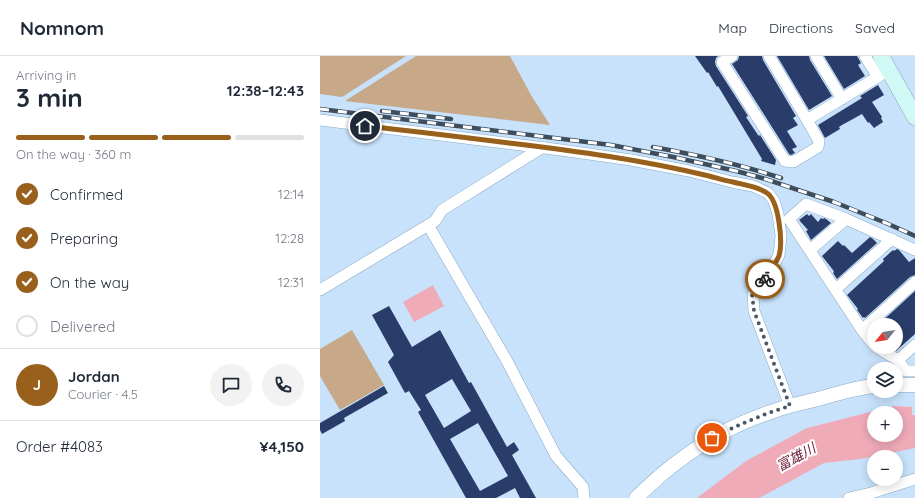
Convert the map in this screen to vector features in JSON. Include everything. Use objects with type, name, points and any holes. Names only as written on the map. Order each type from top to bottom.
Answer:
[{"type":"main road","points":[[881,56],[884,73],[915,117]]},
{"type":"street","points":[[732,56],[722,62],[784,161],[793,162],[818,147],[819,140],[769,56]]},
{"type":"street","points":[[816,56],[842,99]]},
{"type":"street","points":[[807,120],[884,73],[865,56]]},
{"type":"street","points":[[320,120],[543,147],[630,160],[689,171],[753,186],[768,193],[774,201],[778,214],[781,236],[779,255],[768,275],[752,294],[754,311],[790,406]]},
{"type":"street","points":[[320,290],[435,221],[442,210],[543,147]]},
{"type":"street","points":[[867,336],[790,219],[806,204],[846,219],[915,250]]},
{"type":"street","points":[[810,250],[846,219]]},
{"type":"street","points":[[428,225],[507,361],[556,456],[583,487],[584,498]]},
{"type":"street","points":[[836,290],[892,239]]},
{"type":"street","points":[[862,330],[915,282]]},
{"type":"street","points":[[898,360],[915,345]]},
{"type":"street","points":[[888,354],[898,360],[906,371],[915,371]]},
{"type":"street","points":[[903,385],[915,385]]},
{"type":"street","points":[[636,498],[683,457],[712,438],[743,423],[790,406],[867,387]]},
{"type":"street","points":[[849,498],[877,492],[915,479]]},
{"type":"shaded area","points":[[320,56],[406,56],[342,97],[320,94]]},
{"type":"shaded area","points":[[416,56],[510,56],[531,95],[550,125],[345,101]]},
{"type":"shaded area","points":[[352,330],[384,385],[340,410],[320,376],[320,349]]},
{"type":"water","points":[[433,285],[444,306],[414,322],[403,302]]},
{"type":"water","name":"富雄川","points":[[903,406],[912,407],[912,415],[915,415],[915,448],[903,450],[867,450],[867,458],[824,463],[759,498],[697,498],[746,461],[807,428],[867,413],[867,442],[903,442]]},
{"type":"building","points":[[695,56],[718,56],[715,62],[716,66],[748,116],[746,117],[776,160],[775,165],[761,161],[762,159],[718,86],[717,87],[708,72],[707,73]]},
{"type":"building","points":[[739,56],[762,56],[796,116],[793,118],[798,125],[787,131],[797,147],[792,149],[795,153],[791,155],[789,154],[732,64],[738,60]]},
{"type":"building","points":[[777,56],[809,56],[832,96],[809,110]]},
{"type":"building","points":[[824,56],[857,56],[861,63],[858,65],[865,76],[844,89]]},
{"type":"building","points":[[878,85],[884,95],[872,102],[882,117],[883,122],[874,128],[869,122],[868,123],[862,114],[842,125],[839,127],[840,129],[825,138],[818,125],[862,98],[860,96]]},
{"type":"building","points":[[807,214],[809,216],[811,214],[818,222],[821,218],[824,218],[831,223],[811,240],[806,231],[808,230],[799,220]]},
{"type":"building","points":[[870,237],[877,243],[837,279],[833,273],[833,270],[822,256],[838,241],[852,253]]},
{"type":"building","points":[[897,249],[909,262],[915,258],[915,275],[910,277],[865,318],[863,318],[847,295],[884,261],[883,259],[893,250],[894,251]]},
{"type":"building","points":[[915,291],[915,334],[903,345],[903,318],[886,318]]},
{"type":"building","points":[[389,306],[412,347],[440,330],[507,447],[514,442],[519,450],[512,455],[536,498],[520,498],[515,488],[496,498],[466,498],[418,412],[421,410],[409,391],[405,393],[388,362],[394,355],[372,315]],"holes":[[[452,379],[471,411],[444,428],[425,395]],[[478,423],[508,476],[480,491],[450,439]]]},
{"type":"building","points":[[384,386],[388,393],[344,418],[345,421],[322,434],[320,430],[320,423]]},
{"type":"railway","points":[[320,109],[611,145],[673,157],[762,178],[834,202],[915,236]]},
{"type":"railway","points":[[382,111],[451,119]]},
{"type":"railway","points":[[653,147],[718,160],[781,178]]},
{"type":"way so far","points":[[712,438],[743,423],[790,406],[754,311],[752,294],[765,279]]},
{"type":"route","points":[[365,126],[562,150],[630,160],[689,171],[753,186],[768,193],[774,201],[778,214],[781,236],[779,255],[765,279]]}]
